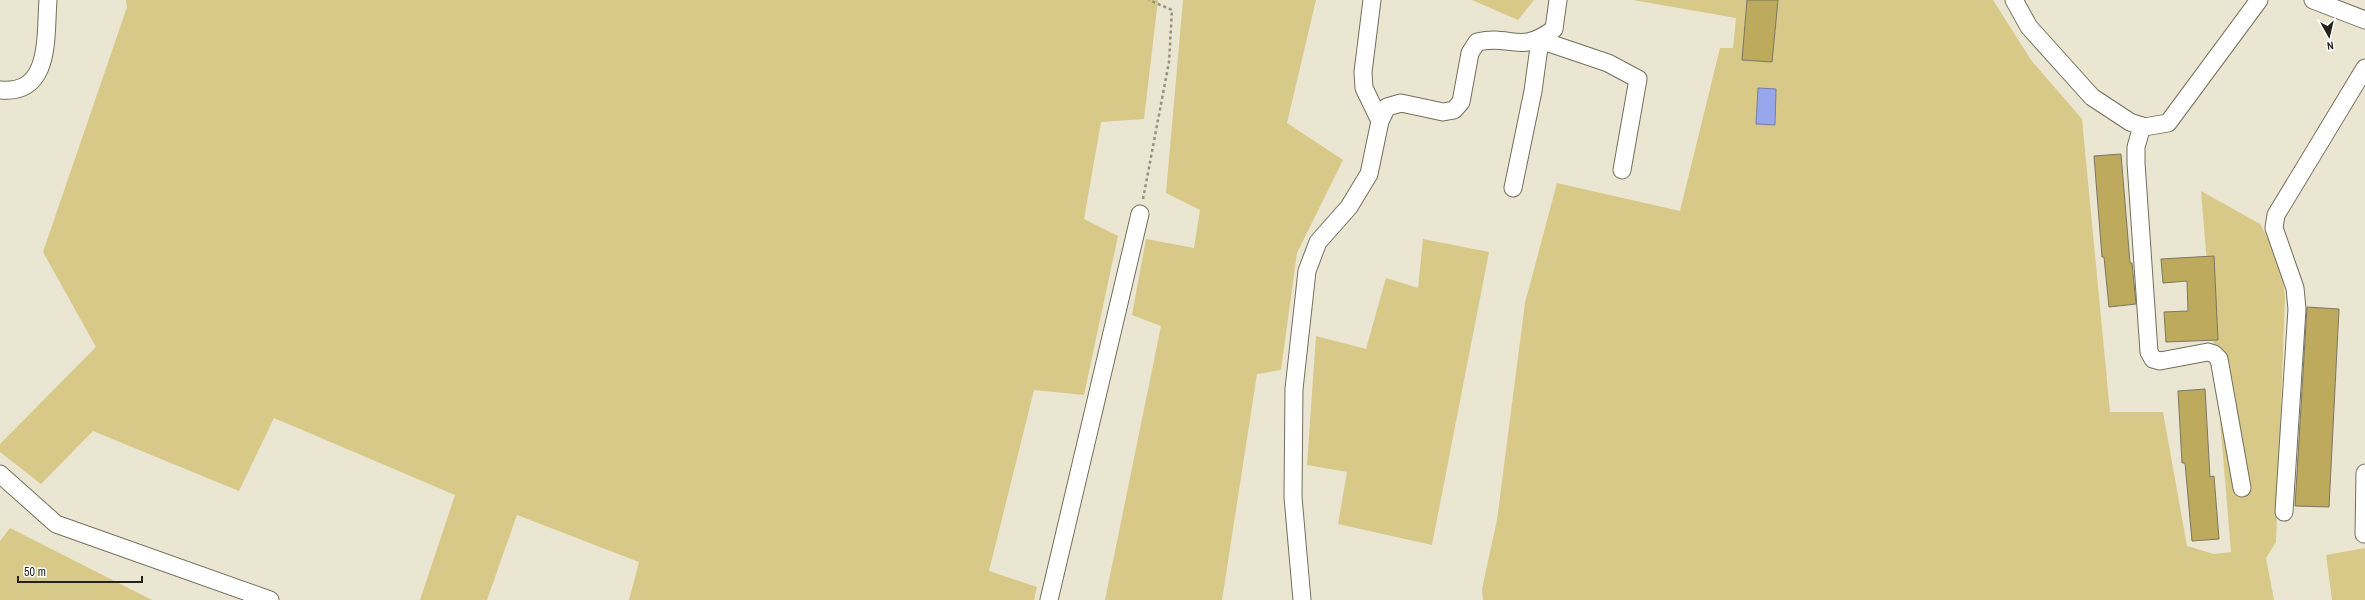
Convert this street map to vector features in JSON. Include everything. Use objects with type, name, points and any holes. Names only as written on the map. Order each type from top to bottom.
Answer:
[{"type":"street","points":[[0,90],[9,91],[29,85],[39,74],[44,58],[48,0]]},
{"type":"street","points":[[1372,0],[1364,72],[1364,88],[1380,121]]},
{"type":"street","points":[[1302,600],[1293,497],[1294,389],[1307,272],[1318,242],[1349,207],[1369,174],[1380,121],[1387,108],[1401,103],[1443,112],[1454,110],[1461,102],[1470,53],[1477,42],[1492,39],[1522,44],[1540,40],[1554,29],[1558,0]]},
{"type":"street","points":[[2014,0],[2029,27],[2092,97],[2130,122],[2142,126],[2154,126],[2168,123],[2259,0]]},
{"type":"street","points":[[2313,0],[2363,16]]},
{"type":"street","points":[[1540,40],[1608,63],[1638,79],[1622,170]]},
{"type":"street","points":[[1513,188],[1533,92],[1540,40]]},
{"type":"street","points":[[2284,512],[2297,309],[2295,288],[2274,228],[2276,215],[2365,68]]},
{"type":"street","points":[[2142,126],[2136,148],[2136,163],[2149,352],[2153,359],[2160,361],[2208,352],[2214,354],[2219,359],[2242,488]]},
{"type":"street","points":[[1050,600],[1140,214]]},
{"type":"street","points":[[2364,534],[2365,473]]},
{"type":"street","points":[[0,474],[56,524],[270,600]]},
{"type":"path","points":[[1140,214],[1169,62],[1172,10],[1149,0]]},
{"type":"shaded area","points":[[126,0],[1158,0],[1144,119],[1101,122],[1084,219],[1118,236],[1084,395],[1034,390],[989,571],[1037,587],[1034,600],[629,600],[639,562],[517,515],[487,600],[420,600],[455,495],[274,418],[239,491],[93,431],[41,484],[0,452],[0,444],[96,347],[43,252],[127,7]]},
{"type":"shaded area","points":[[1183,0],[1316,0],[1287,123],[1343,160],[1297,253],[1281,370],[1257,374],[1222,600],[1105,600],[1161,326],[1132,315],[1146,239],[1194,248],[1200,210],[1166,193]]},
{"type":"shaded area","points":[[1472,0],[1534,0],[1518,20]]},
{"type":"shaded area","points":[[1633,0],[1993,0],[2031,60],[2082,119],[2110,412],[2163,412],[2187,546],[2214,554],[2231,552],[2201,191],[2260,224],[2281,262],[2285,298],[2276,542],[2266,558],[2274,600],[1483,600],[1482,589],[1497,520],[1525,303],[1557,183],[1680,211],[1720,48],[1733,48],[1736,18]]},
{"type":"shaded area","points":[[1423,239],[1489,252],[1432,545],[1338,524],[1347,472],[1307,465],[1316,336],[1366,349],[1386,278],[1418,288]]},
{"type":"shaded area","points":[[10,528],[152,600],[0,600],[0,541]]},
{"type":"shaded area","points":[[2365,548],[2365,600],[2332,600],[2326,555]]},
{"type":"water","points":[[1758,88],[1776,89],[1775,125],[1756,124]]},
{"type":"building","points":[[1747,0],[1778,0],[1772,62],[1742,60]]},
{"type":"building","points":[[2121,154],[2130,263],[2132,263],[2136,304],[2109,307],[2104,257],[2102,257],[2094,156]]},
{"type":"building","points":[[2214,256],[2218,340],[2166,342],[2164,312],[2188,311],[2187,281],[2163,283],[2161,259]]},
{"type":"building","points":[[2307,307],[2339,309],[2329,507],[2295,506]]},
{"type":"building","points":[[2205,389],[2210,477],[2214,476],[2219,539],[2192,541],[2185,463],[2182,463],[2178,391]]}]
